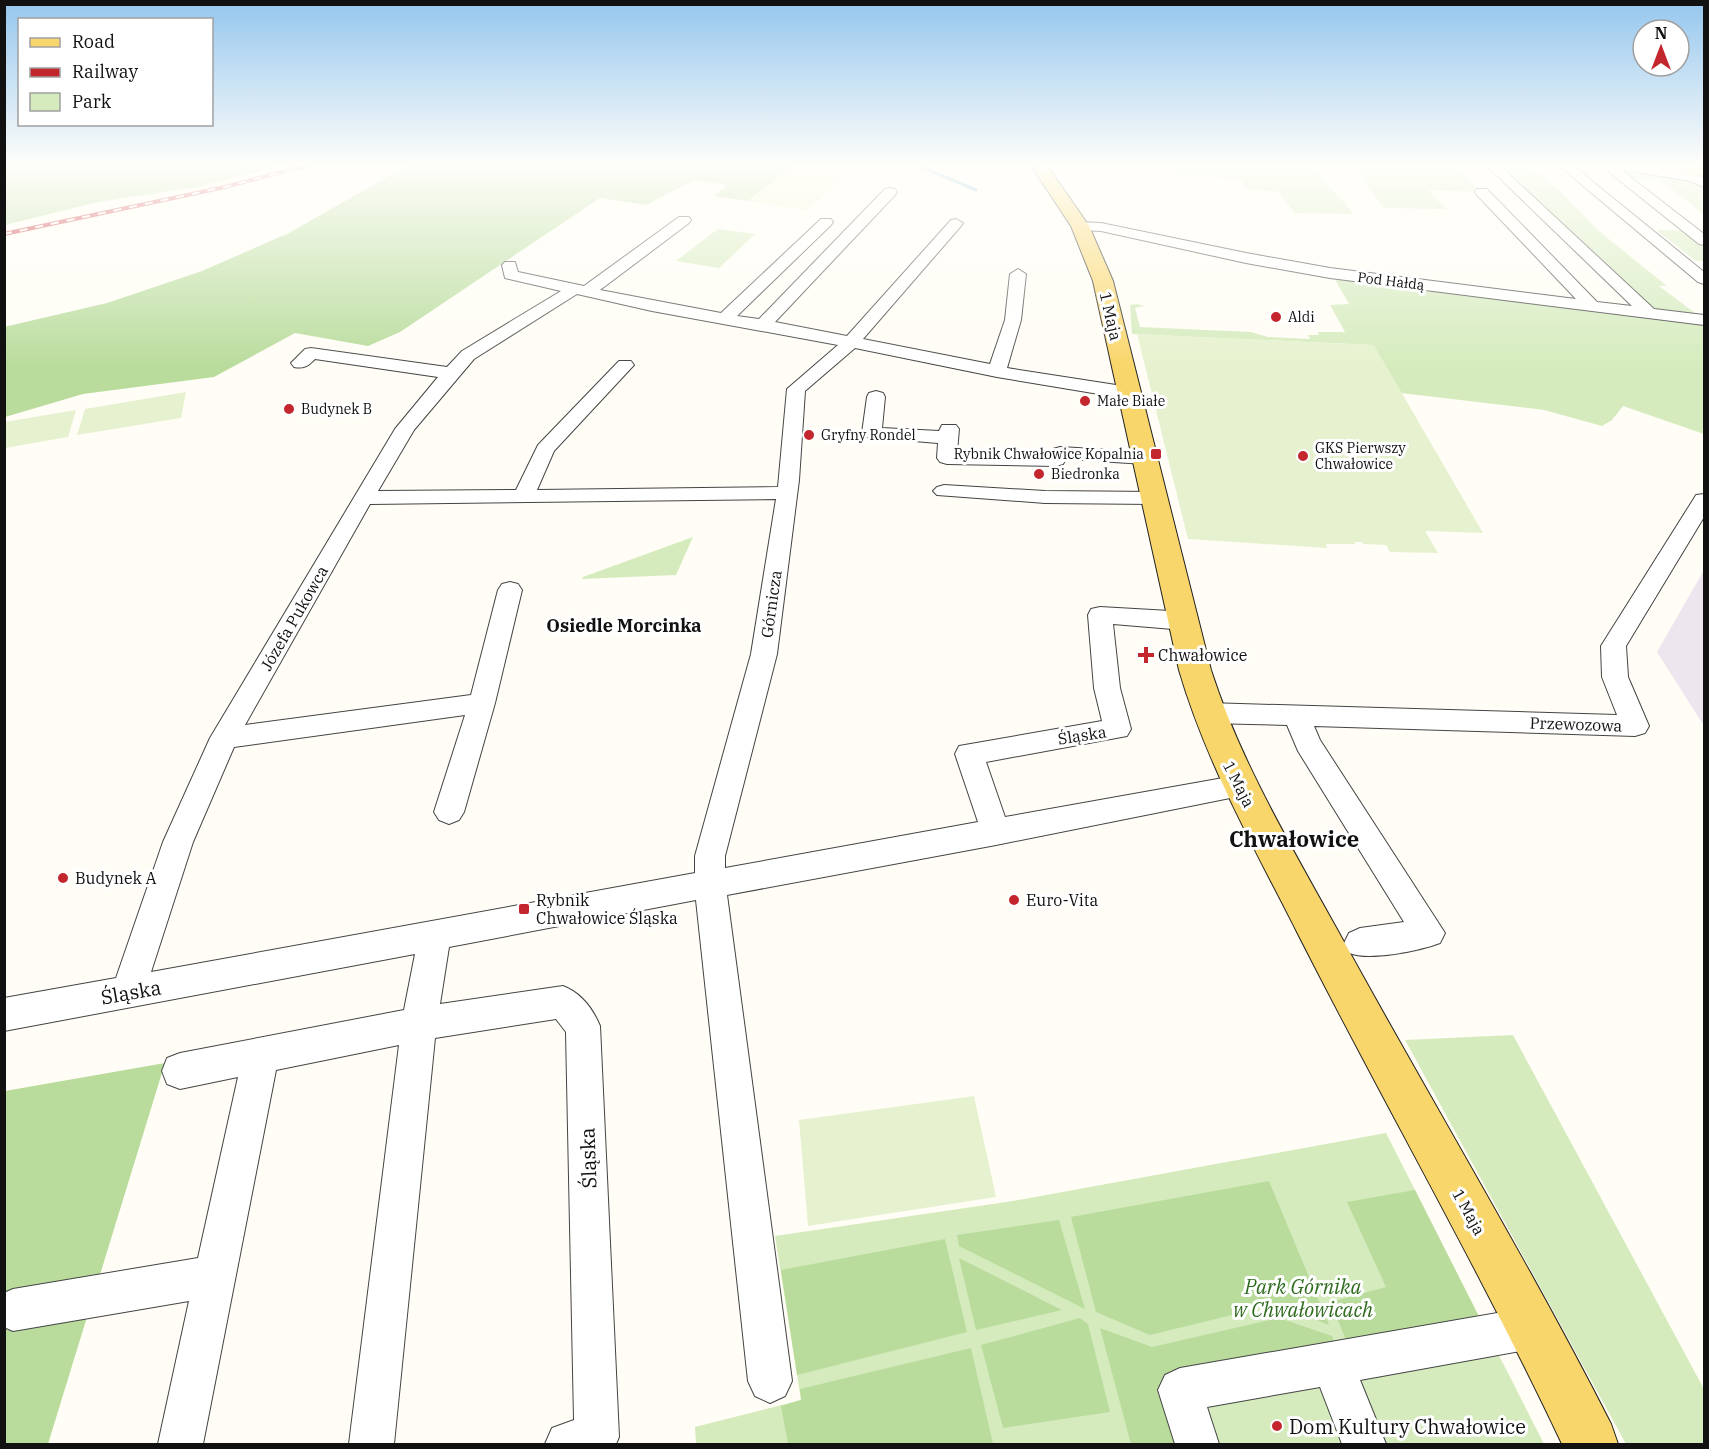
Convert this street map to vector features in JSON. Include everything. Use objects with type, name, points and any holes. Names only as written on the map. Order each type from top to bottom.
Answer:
[{"type":"main road","name":"1 Maja","points":[[1082,232],[1103,281],[1195,670],[1208,713],[1240,786],[1383,1057],[1532,1328],[1591,1444]]},
{"type":"street","name":"Józefa Pukowca","points":[[128,992],[178,842],[224,738],[405,429],[450,373],[468,355],[579,291],[666,232]]},
{"type":"street","points":[[724,319],[816,232]]},
{"type":"street","points":[[763,325],[852,232]]},
{"type":"street","name":"Górnicza","points":[[710,885],[710,856],[764,654],[787,493],[796,389],[851,343],[948,232]]},
{"type":"street","name":"Pod Hałdą","points":[[1121,232],[1216,253],[1312,270],[1704,320]]},
{"type":"street","points":[[1520,232],[1592,306]]},
{"type":"street","points":[[1563,232],[1649,313]]},
{"type":"street","points":[[1646,232],[1704,279]]},
{"type":"street","points":[[1692,232],[1704,241]]},
{"type":"street","points":[[510,265],[511,275],[579,291],[996,372],[1129,393]]},
{"type":"street","points":[[996,372],[1013,320],[1018,274]]},
{"type":"street","points":[[300,363],[311,353],[450,373]]},
{"type":"street","points":[[524,495],[545,449],[625,365]]},
{"type":"street","points":[[876,397],[872,433],[949,433],[947,458],[1056,460],[1060,453],[1145,459]]},
{"type":"street","points":[[944,491],[1045,497],[1155,498]]},
{"type":"street","points":[[363,498],[787,493]]},
{"type":"street","name":"Przewozowa","points":[[1208,713],[1635,726],[1614,677],[1611,661],[1614,646],[1704,500]]},
{"type":"street","points":[[449,812],[482,703],[510,590]]},
{"type":"street","name":"Śląska","points":[[996,833],[969,753],[1117,729],[1107,688],[1100,615],[1185,622]]},
{"type":"street","points":[[224,738],[482,703]]},
{"type":"street","points":[[1296,716],[1308,744],[1429,933],[1360,943]]},
{"type":"street","name":"Śląska","points":[[4,1015],[1240,786]]},
{"type":"street","points":[[710,885],[770,1381]]},
{"type":"street","points":[[372,1444],[419,1024],[435,936]]},
{"type":"street","name":"Śląska","points":[[180,1071],[419,1024],[563,1002],[583,1026],[597,1437],[568,1444]]},
{"type":"street","points":[[180,1444],[261,1055]]},
{"type":"street","points":[[13,1310],[215,1276]]},
{"type":"street","points":[[1197,1444],[1180,1390],[1532,1328]]},
{"type":"street","points":[[1332,1363],[1364,1444]]},
{"type":"shaded area","points":[[1704,570],[1704,726],[1657,652]]},
{"type":"green space","points":[[550,232],[400,332],[368,346],[295,333],[214,377],[83,394],[5,417],[4,327],[107,303],[202,271],[289,233]]},
{"type":"green space","points":[[715,232],[755,234],[719,268],[676,261]]},
{"type":"green space","points":[[1572,232],[1600,232],[1667,286],[1659,286],[1695,313],[1654,309]]},
{"type":"green space","points":[[1659,232],[1704,232],[1704,261],[1696,261]]},
{"type":"green space","points":[[1333,276],[1704,323],[1704,434],[1623,406],[1612,420],[1602,426],[1544,410],[1401,393],[1373,345],[1132,334],[1130,305],[1137,304],[1144,306],[1135,308],[1140,327],[1251,332],[1268,337],[1310,339],[1308,335],[1319,335],[1318,332],[1345,332],[1330,305],[1349,304]]},
{"type":"green space","name":"GKS Pierwszy Chwałowice","points":[[1137,334],[1374,345],[1483,533],[1425,531],[1438,553],[1390,552],[1386,545],[1363,544],[1362,542],[1326,544],[1327,548],[1188,539]]},
{"type":"green space","points":[[186,392],[181,418],[77,435],[85,409]]},
{"type":"green space","points":[[76,410],[68,437],[5,448],[5,422]]},
{"type":"green space","points":[[693,537],[676,575],[582,579],[583,577]]},
{"type":"green space","points":[[1513,1035],[1704,1389],[1704,1444],[1626,1444],[1405,1040]]},
{"type":"green space","points":[[165,1063],[48,1444],[5,1444],[5,1091]]},
{"type":"green space","points":[[974,1096],[996,1197],[808,1226],[799,1120]]},
{"type":"green space","name":"Park Górnika w Chwałowicach","points":[[1386,1133],[1544,1444],[696,1444],[695,1427],[801,1400],[775,1236],[1013,1201]]},
{"type":"green space","points":[[1269,1181],[1329,1325],[1277,1304],[1150,1335],[1096,1312],[1071,1217]]},
{"type":"green space","points":[[1415,1190],[1485,1329],[1350,1349],[1330,1302],[1386,1287],[1347,1202]]},
{"type":"green space","points":[[1059,1220],[1085,1309],[959,1246],[957,1235]]},
{"type":"green space","points":[[945,1239],[967,1332],[797,1375],[781,1270]]},
{"type":"green space","points":[[959,1258],[1062,1310],[976,1330]]},
{"type":"green space","points":[[1080,1318],[1088,1324],[1110,1412],[1003,1428],[981,1345]]},
{"type":"green space","points":[[1279,1318],[1332,1336],[1338,1354],[1172,1386],[1190,1444],[1131,1444],[1100,1328],[1152,1347]]},
{"type":"green space","points":[[971,1348],[993,1444],[788,1444],[781,1406],[801,1400],[800,1389]]},
{"type":"railway","points":[[4,234],[15,232]]},
{"type":"place","name":"Aldi","points":[[1276,317]]},
{"type":"place","name":"Małe Białe","points":[[1085,401]]},
{"type":"place","name":"Budynek B","points":[[289,409]]},
{"type":"place","name":"Gryfny Rondel","points":[[809,435]]},
{"type":"place","name":"Rybnik Chwałowice Kopalnia","points":[[1156,454]]},
{"type":"place","name":"GKS Pierwszy Chwałowice","points":[[1303,456]]},
{"type":"place","name":"Biedronka","points":[[1039,474]]},
{"type":"place","name":"Chwałowice","points":[[1146,655]]},
{"type":"place","name":"Budynek A","points":[[63,878]]},
{"type":"place","name":"Euro-Vita","points":[[1014,900]]},
{"type":"place","name":"Rybnik Chwałowice Śląska","points":[[524,909]]},
{"type":"place","name":"Dom Kultury Chwałowice","points":[[1277,1426]]},
{"type":"district","name":"Osiedle Morcinka","points":[[624,625]]},
{"type":"district","name":"Chwałowice","points":[[1294,838]]}]
